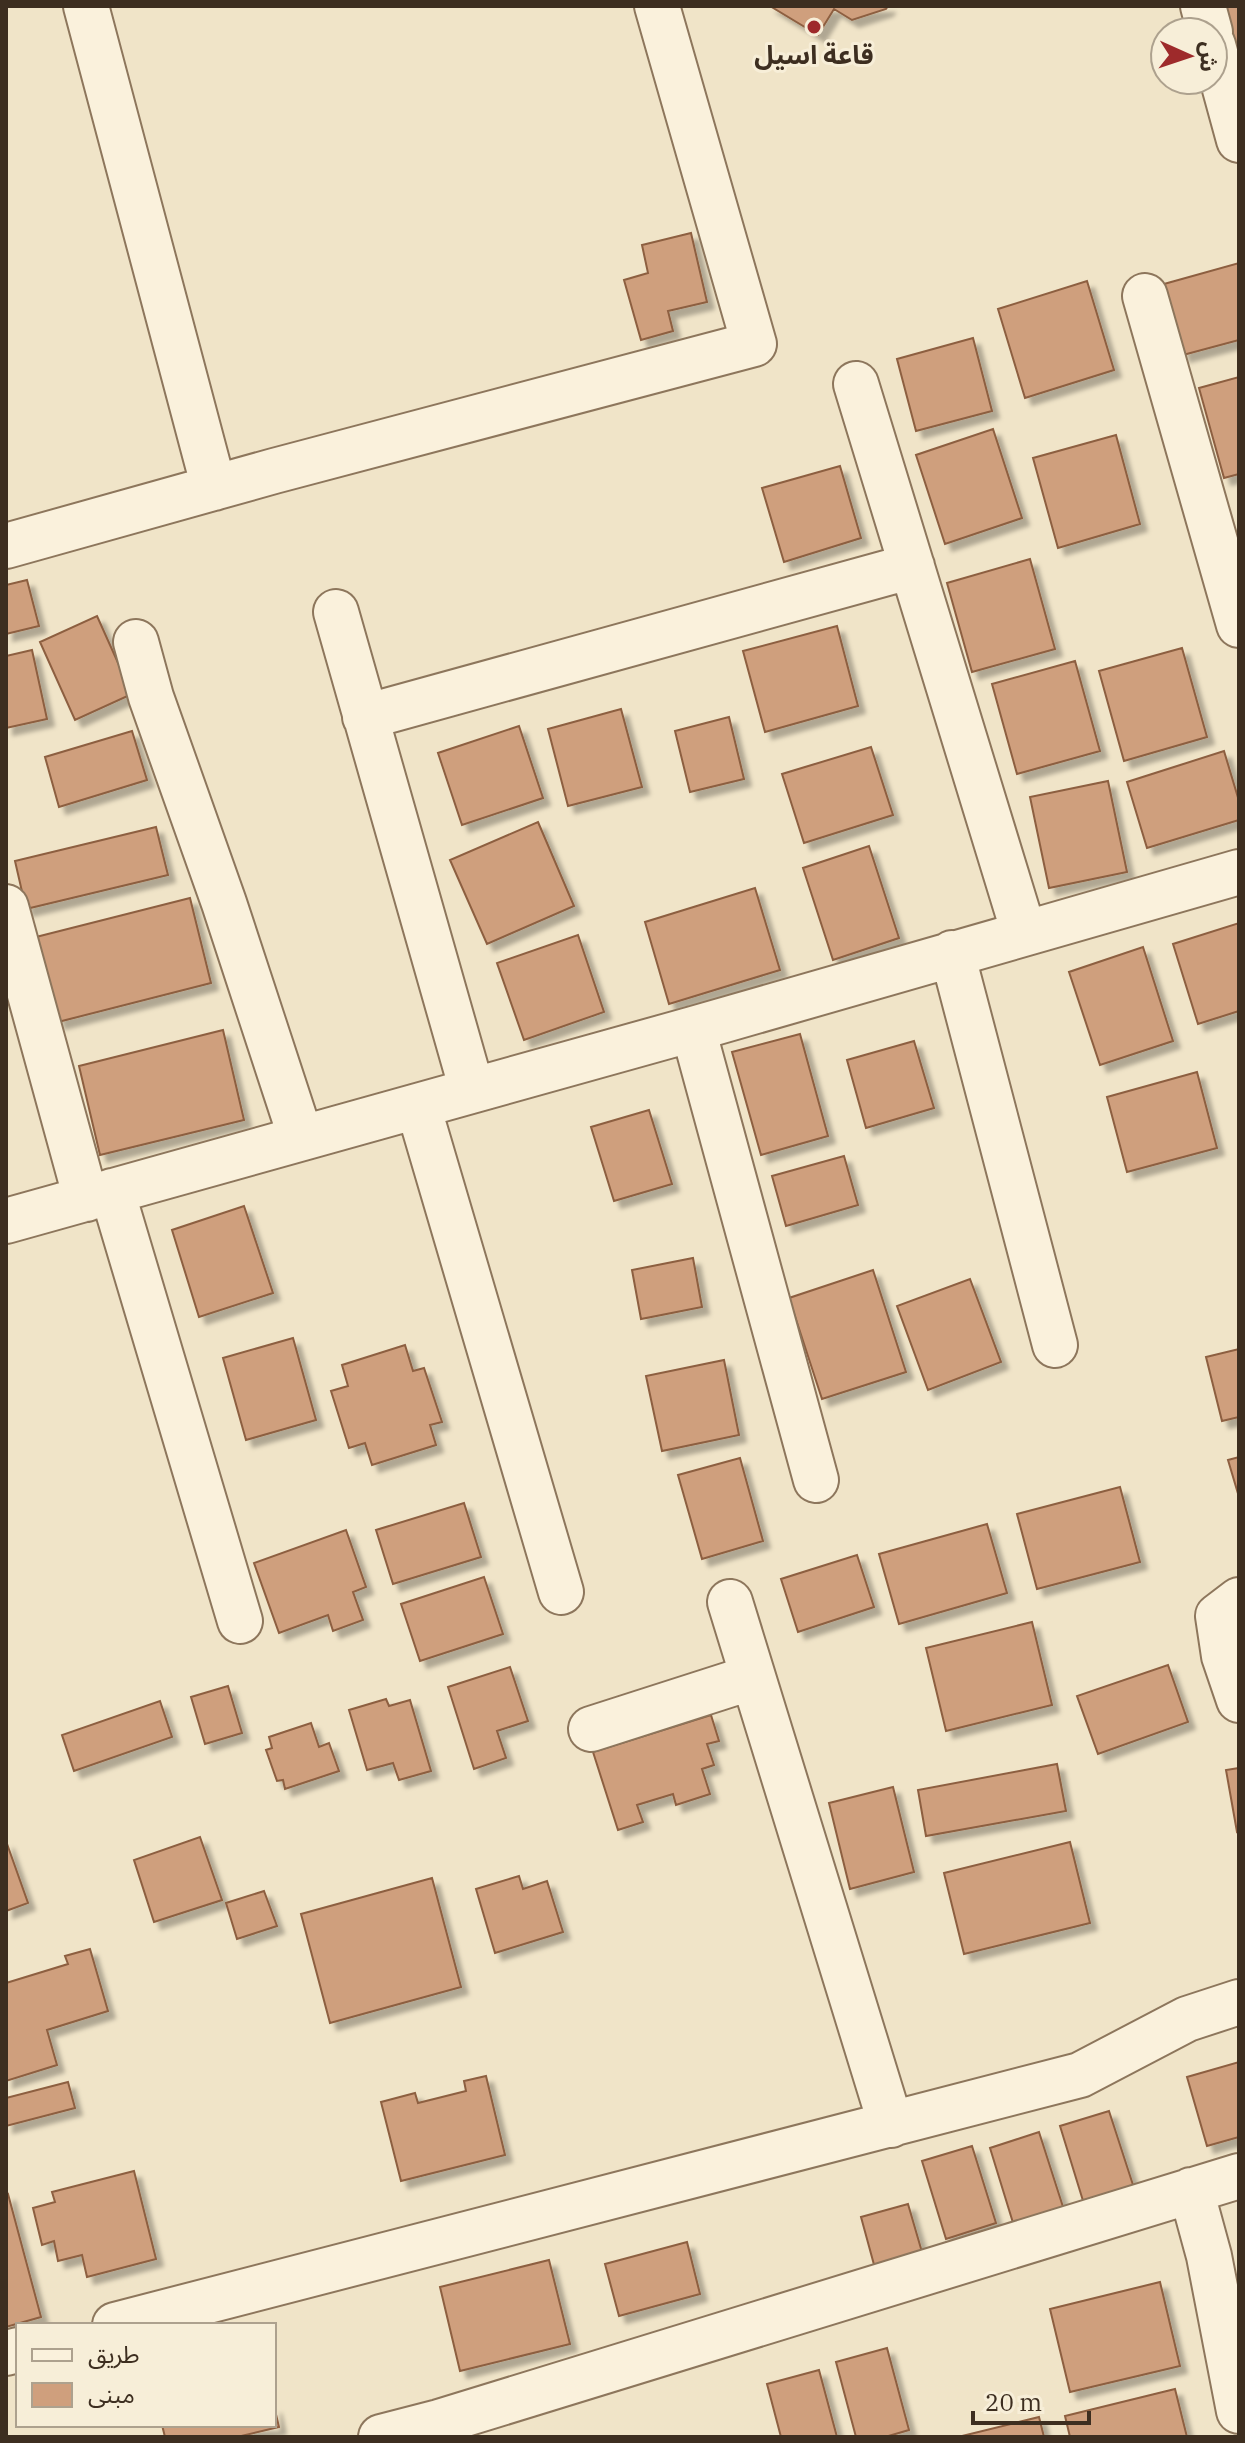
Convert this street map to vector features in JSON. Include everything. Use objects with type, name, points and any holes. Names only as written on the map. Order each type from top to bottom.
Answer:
[{"type":"street","points":[[86,6],[214,488]]},
{"type":"street","points":[[6,546],[754,344],[657,6]]},
{"type":"street","points":[[1227,96],[1239,140]]},
{"type":"street","points":[[1145,296],[1239,625]]},
{"type":"street","points":[[856,384],[1024,933]]},
{"type":"street","points":[[365,717],[912,566]]},
{"type":"street","points":[[336,612],[472,1090]]},
{"type":"street","points":[[136,642],[151,697],[224,903],[301,1138]]},
{"type":"street","points":[[6,1221],[1239,872]]},
{"type":"street","points":[[6,907],[240,1621]]},
{"type":"street","points":[[952,953],[1055,1345]]},
{"type":"street","points":[[693,1029],[816,1480]]},
{"type":"street","points":[[418,1106],[561,1592]]},
{"type":"street","points":[[1239,1600],[1218,1616],[1224,1656],[1239,1700]]},
{"type":"street","points":[[730,1602],[891,2125]]},
{"type":"street","points":[[591,1729],[753,1677]]},
{"type":"street","points":[[123,2323],[1080,2075],[1187,2019],[1239,2002]]},
{"type":"street","points":[[381,2437],[439,2422],[1239,2176]]},
{"type":"street","points":[[1191,2190],[1209,2256],[1239,2411]]},
{"type":"building","name":"قاعة اسيل","points":[[770,6],[888,6],[852,20],[834,9],[818,35]]},
{"type":"building","points":[[1219,6],[1239,6],[1239,52],[1229,29],[1229,16],[1223,16]]},
{"type":"building","points":[[691,233],[707,302],[668,311],[673,331],[641,340],[624,280],[648,273],[642,245]]},
{"type":"building","points":[[1239,263],[1239,340],[1183,355],[1164,284]]},
{"type":"building","points":[[1087,281],[1114,370],[1025,398],[998,309]]},
{"type":"building","points":[[973,338],[992,411],[916,431],[897,359]]},
{"type":"building","points":[[1239,377],[1239,474],[1224,478],[1199,388]]},
{"type":"building","points":[[993,429],[1022,518],[945,544],[916,455]]},
{"type":"building","points":[[1116,435],[1140,524],[1058,548],[1033,458]]},
{"type":"building","points":[[840,466],[861,538],[784,562],[762,488]]},
{"type":"building","points":[[1030,559],[1055,649],[972,672],[947,583]]},
{"type":"building","points":[[27,580],[39,626],[6,634],[6,585]]},
{"type":"building","points":[[97,616],[132,694],[75,720],[40,642]]},
{"type":"building","points":[[837,626],[858,706],[765,732],[743,651]]},
{"type":"building","points":[[1182,648],[1207,737],[1124,761],[1099,671]]},
{"type":"building","points":[[32,650],[47,719],[6,728],[6,656]]},
{"type":"building","points":[[1075,661],[1100,751],[1017,774],[992,684]]},
{"type":"building","points":[[621,709],[642,787],[568,806],[548,729]]},
{"type":"building","points":[[729,717],[744,779],[690,792],[675,731]]},
{"type":"building","points":[[519,726],[543,798],[462,825],[438,753]]},
{"type":"building","points":[[132,731],[147,780],[59,807],[45,757]]},
{"type":"building","points":[[871,747],[893,815],[804,843],[782,774]]},
{"type":"building","points":[[1224,751],[1239,801],[1239,820],[1147,848],[1127,782]]},
{"type":"building","points":[[1108,781],[1127,872],[1049,888],[1030,797]]},
{"type":"building","points":[[538,822],[574,906],[487,944],[450,860]]},
{"type":"building","points":[[156,827],[168,875],[26,909],[15,861]]},
{"type":"building","points":[[869,846],[899,938],[833,960],[803,868]]},
{"type":"building","points":[[755,888],[780,970],[669,1004],[645,922]]},
{"type":"building","points":[[190,898],[211,983],[58,1022],[36,937]]},
{"type":"building","points":[[1239,923],[1239,1011],[1198,1024],[1173,944]]},
{"type":"building","points":[[578,935],[604,1012],[524,1040],[497,963]]},
{"type":"building","points":[[1143,947],[1173,1041],[1100,1065],[1069,972]]},
{"type":"building","points":[[223,1030],[244,1120],[100,1155],[79,1066]]},
{"type":"building","points":[[800,1034],[828,1136],[761,1155],[732,1052]]},
{"type":"building","points":[[914,1041],[934,1108],[866,1128],[847,1060]]},
{"type":"building","points":[[1197,1072],[1217,1148],[1127,1172],[1107,1097]]},
{"type":"building","points":[[649,1110],[672,1184],[614,1201],[591,1127]]},
{"type":"building","points":[[844,1156],[858,1205],[786,1226],[772,1176]]},
{"type":"building","points":[[244,1206],[273,1293],[199,1317],[172,1230]]},
{"type":"building","points":[[693,1258],[702,1307],[641,1319],[632,1270]]},
{"type":"building","points":[[873,1270],[906,1372],[822,1399],[789,1298]]},
{"type":"building","points":[[970,1279],[1001,1362],[928,1390],[897,1306]]},
{"type":"building","points":[[293,1338],[316,1420],[246,1440],[223,1358]]},
{"type":"building","points":[[405,1345],[413,1371],[424,1368],[442,1422],[430,1425],[436,1445],[372,1465],[365,1443],[349,1448],[331,1391],[348,1386],[342,1365]]},
{"type":"building","points":[[1239,1349],[1239,1417],[1222,1421],[1206,1357]]},
{"type":"building","points":[[724,1360],[739,1435],[662,1451],[646,1376]]},
{"type":"building","points":[[1239,1457],[1239,1497],[1228,1460]]},
{"type":"building","points":[[740,1458],[763,1541],[702,1559],[678,1475]]},
{"type":"building","points":[[1120,1487],[1140,1562],[1037,1589],[1017,1514]]},
{"type":"building","points":[[464,1503],[481,1557],[393,1584],[376,1530]]},
{"type":"building","points":[[987,1524],[1007,1593],[899,1624],[879,1554]]},
{"type":"building","points":[[346,1530],[366,1587],[353,1592],[363,1620],[333,1631],[328,1615],[279,1633],[254,1563]]},
{"type":"building","points":[[857,1555],[874,1607],[798,1632],[781,1579]]},
{"type":"building","points":[[484,1577],[503,1634],[420,1661],[401,1604]]},
{"type":"building","points":[[1032,1622],[1052,1705],[946,1731],[926,1648]]},
{"type":"building","points":[[1168,1665],[1188,1722],[1098,1754],[1077,1696]]},
{"type":"building","points":[[510,1667],[528,1721],[497,1731],[506,1758],[474,1769],[448,1687]]},
{"type":"building","points":[[228,1686],[242,1733],[205,1744],[191,1697]]},
{"type":"building","points":[[386,1699],[389,1706],[410,1700],[431,1771],[399,1780],[393,1763],[367,1770],[349,1710]]},
{"type":"building","points":[[160,1701],[172,1737],[74,1771],[62,1735]]},
{"type":"building","points":[[711,1715],[719,1741],[707,1744],[714,1765],[702,1769],[710,1794],[676,1805],[673,1794],[637,1805],[643,1822],[618,1830],[593,1752]]},
{"type":"building","points":[[311,1723],[319,1747],[329,1743],[339,1771],[285,1789],[283,1780],[277,1781],[266,1750],[272,1748],[269,1737]]},
{"type":"building","points":[[1057,1764],[1066,1811],[926,1836],[918,1790]]},
{"type":"building","points":[[1239,1768],[1239,1831],[1237,1832],[1226,1770]]},
{"type":"building","points":[[893,1787],[914,1872],[850,1889],[829,1803]]},
{"type":"building","points":[[200,1837],[222,1900],[154,1922],[134,1860]]},
{"type":"building","points":[[6,1841],[28,1903],[6,1911]]},
{"type":"building","points":[[1070,1842],[1090,1923],[964,1954],[944,1873]]},
{"type":"building","points":[[519,1876],[523,1889],[547,1881],[563,1932],[495,1953],[476,1889]]},
{"type":"building","points":[[432,1878],[461,1987],[330,2023],[301,1914]]},
{"type":"building","points":[[264,1891],[277,1926],[237,1939],[226,1903]]},
{"type":"building","points":[[90,1949],[108,2011],[47,2030],[57,2065],[6,2081],[6,1983],[68,1964],[65,1956]]},
{"type":"building","points":[[1239,2062],[1239,2137],[1207,2146],[1187,2077]]},
{"type":"building","points":[[486,2076],[505,2155],[401,2181],[381,2102],[415,2093],[418,2103],[466,2091],[464,2081]]},
{"type":"building","points":[[68,2082],[75,2108],[6,2126],[6,2098]]},
{"type":"building","points":[[1109,2111],[1134,2188],[1084,2204],[1060,2126]]},
{"type":"building","points":[[1039,2132],[1064,2210],[1014,2226],[990,2148]]},
{"type":"building","points":[[972,2146],[996,2223],[946,2239],[922,2161]]},
{"type":"building","points":[[134,2171],[156,2259],[87,2277],[82,2255],[58,2261],[54,2241],[42,2245],[33,2208],[55,2202],[52,2192]]},
{"type":"building","points":[[6,2195],[41,2317],[6,2327]]},
{"type":"building","points":[[908,2204],[924,2259],[876,2272],[861,2217]]},
{"type":"building","points":[[687,2242],[700,2294],[619,2316],[605,2264]]},
{"type":"building","points":[[549,2260],[570,2344],[460,2371],[440,2287]]},
{"type":"building","points":[[1160,2282],[1180,2366],[1070,2392],[1050,2309]]},
{"type":"building","points":[[887,2348],[909,2430],[885,2437],[856,2437],[836,2362]]},
{"type":"building","points":[[819,2370],[837,2437],[781,2437],[767,2384]]},
{"type":"building","points":[[1175,2389],[1187,2437],[1070,2437],[1065,2416]]},
{"type":"building","points":[[276,2414],[279,2427],[237,2437],[165,2437],[162,2427],[276,2427]]},
{"type":"building","points":[[1039,2417],[1044,2437],[958,2437]]},
{"type":"place","name":"قاعة اسيل","points":[[814,27]]}]
